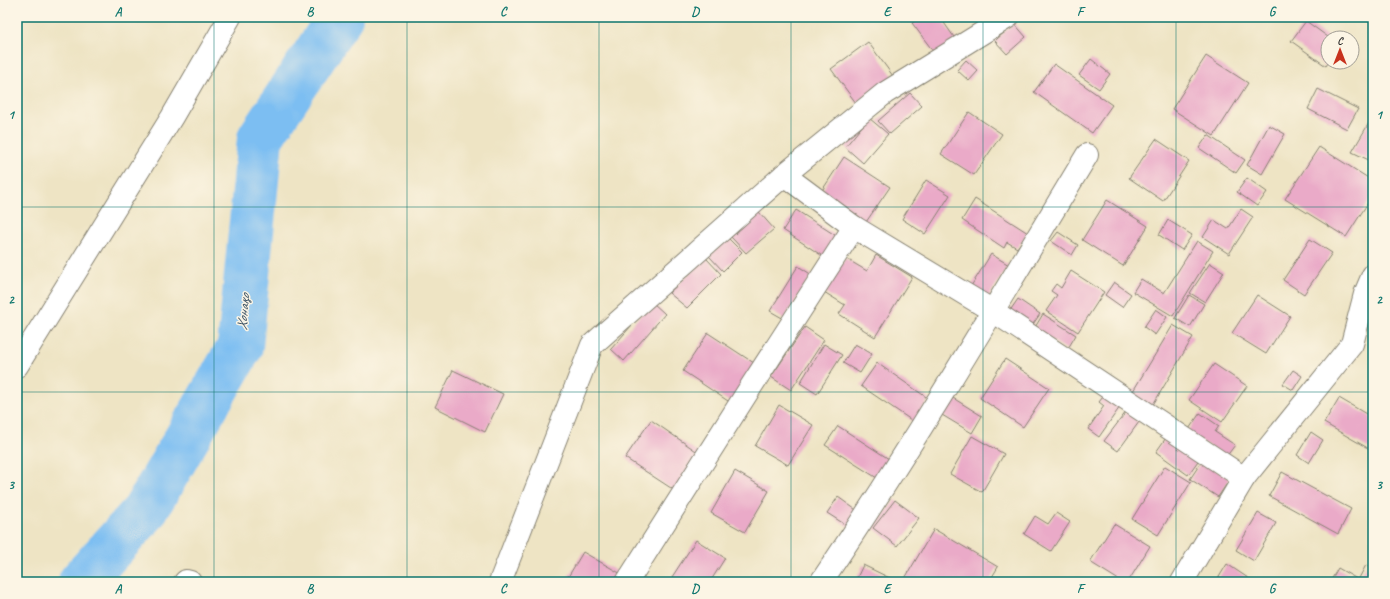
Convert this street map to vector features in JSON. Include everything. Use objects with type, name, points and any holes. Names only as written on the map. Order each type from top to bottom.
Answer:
[{"type":"street","points":[[17,366],[172,117],[230,17]]},
{"type":"street","points":[[500,582],[592,345],[784,174],[885,93],[1008,17]]},
{"type":"street","points":[[821,582],[855,532],[1087,155]]},
{"type":"street","points":[[784,174],[854,227],[992,311],[1244,478]]},
{"type":"street","points":[[627,582],[747,391],[854,227]]},
{"type":"street","points":[[1352,344],[1365,294],[1373,275]]},
{"type":"street","points":[[1182,582],[1244,478],[1352,344],[1373,331]]},
{"type":"street","points":[[185,582],[190,582]]},
{"type":"building","points":[[921,17],[940,17],[956,40],[936,55],[912,23]]},
{"type":"building","points":[[1306,21],[1320,31],[1320,62],[1291,41]]},
{"type":"building","points":[[1014,23],[1026,37],[1007,54],[995,41]]},
{"type":"building","points":[[868,42],[893,76],[856,103],[831,69]]},
{"type":"building","points":[[1206,56],[1248,83],[1214,136],[1172,109]]},
{"type":"building","points":[[1091,59],[1110,74],[1099,89],[1079,75]]},
{"type":"building","points":[[966,60],[978,71],[969,81],[957,70]]},
{"type":"building","points":[[1054,64],[1112,105],[1092,133],[1034,92]]},
{"type":"building","points":[[1318,89],[1358,109],[1347,129],[1308,109]]},
{"type":"building","points":[[910,93],[922,106],[890,134],[878,121]]},
{"type":"building","points":[[969,112],[1002,134],[974,175],[941,154]]},
{"type":"building","points":[[1373,116],[1373,162],[1352,152]]},
{"type":"building","points":[[869,118],[888,134],[863,163],[845,147]]},
{"type":"building","points":[[1269,125],[1285,134],[1262,174],[1247,165]]},
{"type":"building","points":[[1208,135],[1245,160],[1236,173],[1199,148]]},
{"type":"building","points":[[1156,139],[1189,161],[1163,201],[1129,178]]},
{"type":"building","points":[[1319,147],[1373,181],[1373,195],[1346,237],[1285,199]]},
{"type":"building","points":[[844,157],[890,187],[864,225],[819,195]]},
{"type":"building","points":[[1247,178],[1267,192],[1257,206],[1237,192]]},
{"type":"building","points":[[926,180],[950,195],[925,234],[902,219]]},
{"type":"building","points":[[975,199],[1028,233],[1017,248],[1007,242],[1004,248],[962,220]]},
{"type":"building","points":[[1107,200],[1148,226],[1123,266],[1082,240]]},
{"type":"building","points":[[1241,209],[1253,217],[1229,254],[1203,237],[1214,220],[1228,229]]},
{"type":"building","points":[[796,210],[838,237],[824,257],[783,230]]},
{"type":"building","points":[[759,212],[774,229],[746,253],[731,237]]},
{"type":"building","points":[[1168,220],[1192,235],[1182,250],[1159,235]]},
{"type":"building","points":[[1058,232],[1078,245],[1072,255],[1051,241]]},
{"type":"building","points":[[728,238],[742,252],[723,271],[709,256]]},
{"type":"building","points":[[1310,239],[1332,253],[1304,294],[1283,280]]},
{"type":"building","points":[[1197,241],[1213,251],[1173,316],[1133,292],[1141,279],[1164,293]]},
{"type":"building","points":[[991,254],[1009,265],[985,302],[968,291]]},
{"type":"building","points":[[876,255],[912,277],[875,337],[839,314],[845,305],[824,292],[845,258],[867,271]]},
{"type":"building","points":[[706,258],[721,274],[687,308],[669,293]]},
{"type":"building","points":[[1210,263],[1224,272],[1205,302],[1190,293]]},
{"type":"building","points":[[798,266],[812,275],[784,319],[770,311]]},
{"type":"building","points":[[1071,271],[1104,292],[1078,332],[1046,311],[1057,295],[1051,291],[1056,284],[1061,288]]},
{"type":"building","points":[[1114,282],[1131,294],[1122,307],[1105,295]]},
{"type":"building","points":[[1189,295],[1204,304],[1190,327],[1175,318]]},
{"type":"building","points":[[1257,295],[1290,316],[1266,354],[1232,333]]},
{"type":"building","points":[[1018,299],[1040,314],[1031,327],[1009,312]]},
{"type":"building","points":[[652,302],[665,314],[624,361],[611,349]]},
{"type":"building","points":[[1156,309],[1167,317],[1155,335],[1144,327]]},
{"type":"building","points":[[1043,314],[1076,335],[1067,350],[1034,329]]},
{"type":"building","points":[[1173,325],[1193,337],[1151,408],[1130,396]]},
{"type":"building","points":[[805,327],[824,340],[791,390],[771,377]]},
{"type":"building","points":[[708,333],[757,365],[731,403],[683,371]]},
{"type":"building","points":[[824,344],[842,355],[817,394],[800,383]]},
{"type":"building","points":[[855,344],[872,354],[860,373],[843,363]]},
{"type":"building","points":[[1005,359],[1049,388],[1023,427],[980,398]]},
{"type":"building","points":[[877,363],[929,399],[914,422],[861,386]]},
{"type":"building","points":[[1214,364],[1247,386],[1222,422],[1189,400]]},
{"type":"building","points":[[453,370],[503,394],[485,432],[435,407]]},
{"type":"building","points":[[1293,370],[1302,376],[1293,390],[1283,384]]},
{"type":"building","points":[[1106,393],[1122,404],[1099,437],[1088,429],[1104,406],[1099,402]]},
{"type":"building","points":[[953,398],[982,416],[972,433],[942,415]]},
{"type":"building","points":[[1339,398],[1373,418],[1373,451],[1324,423]]},
{"type":"building","points":[[779,405],[813,425],[788,465],[755,446]]},
{"type":"building","points":[[1126,412],[1139,422],[1118,451],[1104,441]]},
{"type":"building","points":[[1200,413],[1219,426],[1215,432],[1235,445],[1226,457],[1187,432]]},
{"type":"building","points":[[651,420],[702,455],[677,492],[625,458]]},
{"type":"building","points":[[838,426],[889,459],[877,478],[825,445]]},
{"type":"building","points":[[1311,432],[1323,440],[1309,463],[1297,455]]},
{"type":"building","points":[[1168,435],[1200,458],[1188,475],[1156,452]]},
{"type":"building","points":[[972,436],[1004,454],[982,492],[950,474]]},
{"type":"building","points":[[1202,461],[1230,479],[1218,497],[1190,479]]},
{"type":"building","points":[[1165,466],[1191,482],[1158,535],[1132,519]]},
{"type":"building","points":[[735,471],[769,491],[745,532],[711,513]]},
{"type":"building","points":[[1282,472],[1351,509],[1338,534],[1269,496]]},
{"type":"building","points":[[838,497],[859,512],[849,527],[827,513]]},
{"type":"building","points":[[895,500],[919,518],[897,546],[873,528]]},
{"type":"building","points":[[1056,513],[1070,522],[1051,551],[1024,534],[1035,516],[1048,524]]},
{"type":"building","points":[[1258,513],[1276,523],[1254,561],[1236,550]]},
{"type":"building","points":[[1114,524],[1150,546],[1128,582],[1122,582],[1090,562]]},
{"type":"building","points":[[934,529],[998,567],[989,582],[907,582],[904,580]]},
{"type":"building","points":[[696,540],[725,558],[710,582],[680,582],[672,577]]},
{"type":"building","points":[[583,552],[623,575],[619,582],[576,582],[568,577]]},
{"type":"building","points":[[1227,564],[1254,582],[1216,582]]},
{"type":"building","points":[[863,565],[898,582],[855,582]]},
{"type":"building","points":[[1366,565],[1373,569],[1373,582],[1357,582]]},
{"type":"building","points":[[1338,568],[1357,579],[1355,582],[1330,582]]},
{"type":"waterway","name":"Хонақо","points":[[81,582],[144,512],[240,347],[260,138],[340,17]]}]
